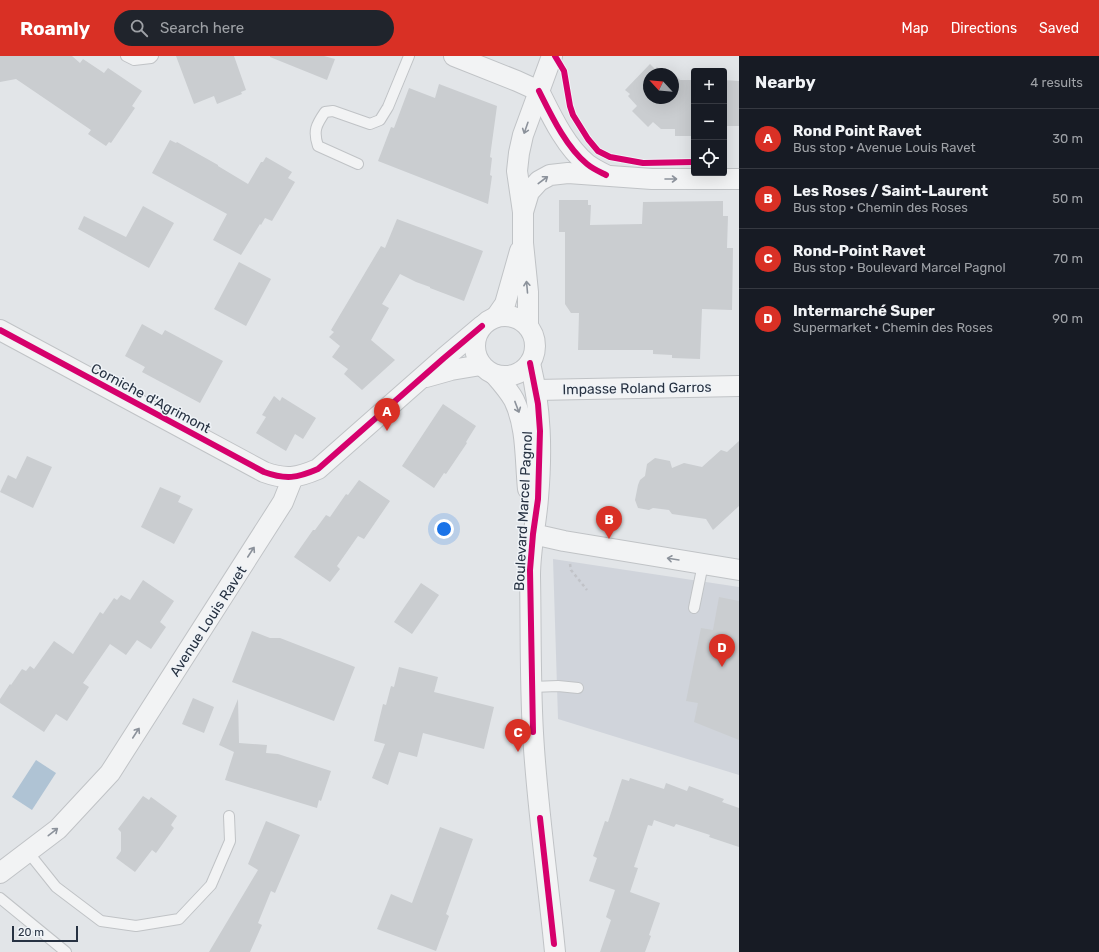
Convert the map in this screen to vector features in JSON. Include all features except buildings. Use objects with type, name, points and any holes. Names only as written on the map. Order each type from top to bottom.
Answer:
[{"type":"street","points":[[454,56],[539,91],[557,127],[571,146],[587,164],[606,176]]},
{"type":"street","points":[[528,326],[528,292],[523,243],[523,212],[518,171],[519,153],[523,135],[552,56]]},
{"type":"street","points":[[523,212],[529,192],[550,175],[568,173],[652,179],[739,179]]},
{"type":"street","points":[[488,370],[476,356],[474,345],[477,335],[505,304],[523,243]]},
{"type":"street","points":[[293,478],[318,469],[421,379],[489,321],[507,316],[518,319],[528,326],[533,334],[535,344],[534,354],[530,363],[524,370],[515,375],[505,376],[488,370],[451,370],[421,379]]},
{"type":"street","name":"Corniche d'Agrimont","points":[[0,330],[264,472],[278,477],[293,478]]},
{"type":"street","name":"Boulevard Marcel Pagnol","points":[[530,363],[536,390],[540,431],[538,499],[530,570],[533,732],[538,798],[555,952]]},
{"type":"street","name":"Boulevard Marcel Pagnol","points":[[488,370],[514,399],[520,415],[524,433],[533,534]]},
{"type":"street","name":"Impasse Roland Garros","points":[[536,390],[739,386]]},
{"type":"street","name":"Avenue Louis Ravet","points":[[0,873],[58,829],[110,773],[283,502],[293,478]]},
{"type":"street","points":[[533,534],[564,541],[739,570]]},
{"type":"lane","points":[[126,56],[134,60],[151,58],[152,56]]},
{"type":"lane","points":[[358,164],[318,146],[315,136],[318,123],[325,112],[333,111],[370,124],[380,120],[388,107],[409,56]]},
{"type":"lane","points":[[694,608],[703,564]]},
{"type":"lane","points":[[532,687],[558,686],[578,688]]},
{"type":"lane","points":[[28,852],[56,887],[101,921],[136,926],[179,919],[211,885],[230,841],[229,816]]},
{"type":"lane","points":[[0,898],[66,952]]},
{"type":"path","points":[[564,541],[571,570],[587,590]]},
{"type":"shaded area","points":[[553,559],[739,587],[739,775],[558,719]]},
{"type":"water","points":[[36,760],[56,773],[32,810],[12,797]]},
{"type":"cycle path","points":[[555,56],[564,71],[573,115],[588,139],[598,151],[610,157],[643,163],[691,162]]},
{"type":"cycle path","points":[[539,91],[572,149],[589,166],[606,175]]},
{"type":"cycle path","points":[[0,330],[264,472],[272,475],[291,477],[318,469],[482,326]]},
{"type":"cycle path","points":[[530,363],[538,404],[540,431],[538,499],[530,570],[533,732]]},
{"type":"cycle path","points":[[540,818],[554,944]]},
{"type":"place","name":"Rond Point Ravet","points":[[387,431]]},
{"type":"place","name":"Les Roses / Saint-Laurent","points":[[609,539]]},
{"type":"place","name":"Intermarché Super","points":[[722,667]]},
{"type":"place","name":"Rond-Point Ravet","points":[[518,752]]}]
